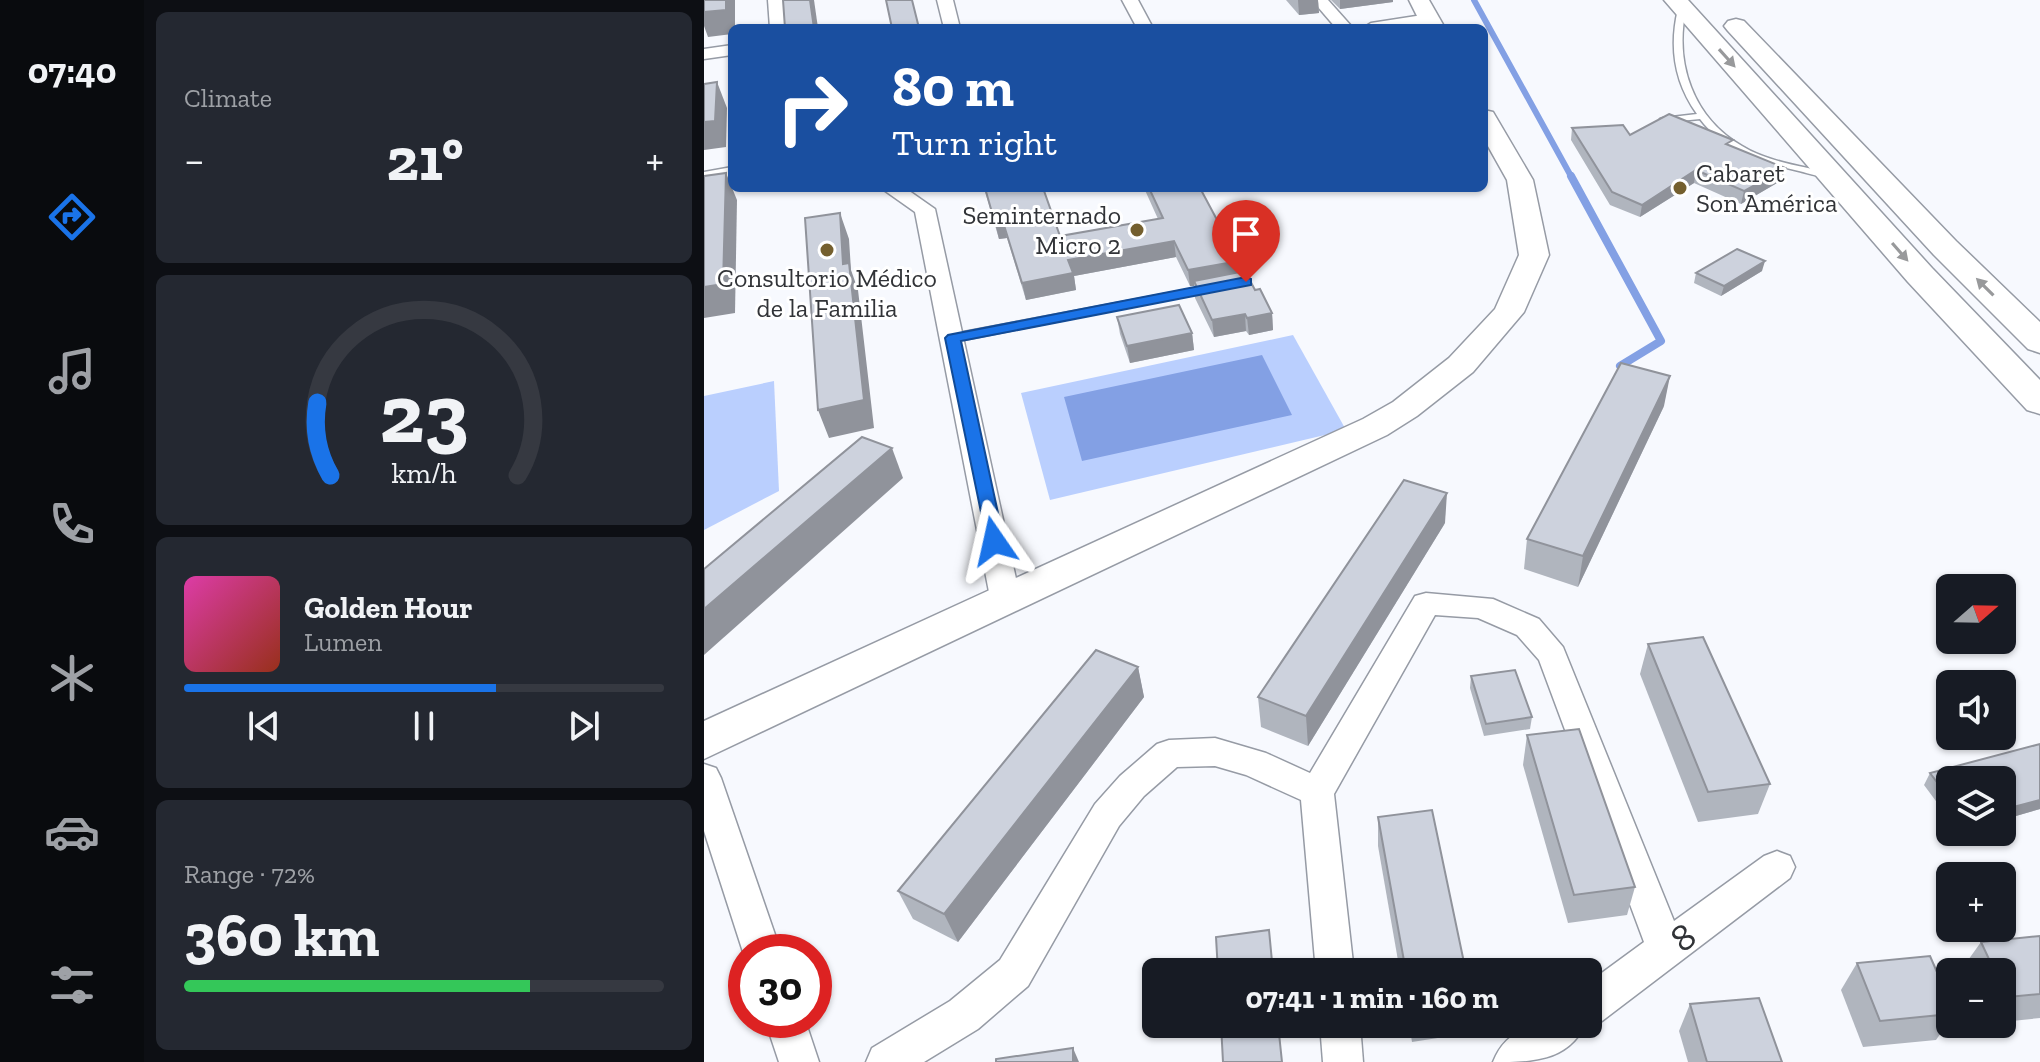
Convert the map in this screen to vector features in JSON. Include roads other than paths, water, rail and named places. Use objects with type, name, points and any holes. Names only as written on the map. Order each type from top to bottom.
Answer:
[{"type":"main road","points":[[1711,0],[1945,248],[2040,342]]},
{"type":"main road","points":[[1678,4],[1920,275],[2040,402]]},
{"type":"main road","points":[[704,741],[1005,597],[1375,427],[1405,409],[1461,365],[1509,312],[1534,255],[1520,180],[1488,124]]},
{"type":"street","points":[[776,0],[778,24]]},
{"type":"street","points":[[945,0],[951,24]]},
{"type":"street","points":[[1130,0],[1143,24]]},
{"type":"street","points":[[1320,0],[1341,24]]},
{"type":"street","points":[[1390,24],[1427,16]]},
{"type":"street","points":[[704,54],[728,51]]},
{"type":"street","points":[[704,178],[728,174]]},
{"type":"street","points":[[897,192],[925,209],[1005,597]]},
{"type":"street","points":[[1334,958],[1317,792],[1356,730],[1426,604],[1482,607],[1528,627],[1552,655],[1666,949]]},
{"type":"street","points":[[886,1062],[964,1015],[1014,973],[1107,815],[1132,786],[1169,754],[1215,752],[1254,763],[1317,792]]},
{"type":"street","points":[[704,778],[756,934]]},
{"type":"street","name":"8","points":[[1602,997],[1777,867]]},
{"type":"street","points":[[791,1038],[799,1062]]},
{"type":"street","points":[[1341,1038],[1343,1062]]},
{"type":"street","points":[[1513,1062],[1546,1038]]},
{"type":"lane","points":[[1678,4],[1675,30],[1680,73],[1702,116],[1739,149],[1834,176]]},
{"type":"lane","points":[[1663,121],[1702,116]]},
{"type":"lane","points":[[953,338],[1230,285]]},
{"type":"waterway","points":[[1474,0],[1487,24]]},
{"type":"waterway","points":[[1488,25],[1572,178]]},
{"type":"waterway","points":[[1571,176],[1661,341],[1620,366]]},
{"type":"place","name":"Cabaret Son América","points":[[1680,188]]},
{"type":"place","name":"Seminternado Micro 2","points":[[1137,230]]},
{"type":"place","name":"Consultorio Médico de la Familia","points":[[827,250]]}]
